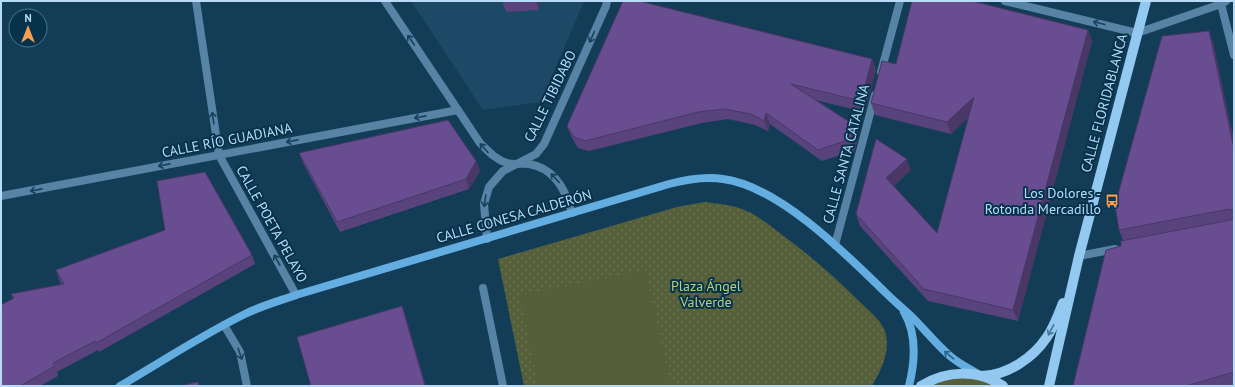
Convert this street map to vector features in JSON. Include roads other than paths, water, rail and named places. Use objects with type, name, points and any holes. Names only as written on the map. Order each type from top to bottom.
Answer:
[{"type":"main road","name":"CALLE FLORIDABLANCA","points":[[1049,386],[1072,281],[1146,1]]},
{"type":"main road","name":"CALLE CONESA CALDERÓN","points":[[120,386],[224,325],[246,314],[296,294],[686,180],[704,177],[743,183],[761,191],[801,217],[835,245],[898,303],[950,356],[982,376]]},
{"type":"main road","name":"CALLE FLORIDABLANCA","points":[[982,376],[993,375],[1011,368],[1025,359],[1040,345],[1053,327],[1072,281]]},
{"type":"main road","name":"CALLE CONESA CALDERÓN","points":[[898,303],[907,318],[912,333],[913,363],[908,386]]},
{"type":"main road","points":[[921,386],[947,374],[972,374],[982,376],[1003,386]]},
{"type":"street","name":"CALLE POETA PELAYO","points":[[196,1],[219,155],[296,294]]},
{"type":"street","points":[[384,1],[480,143],[489,153],[499,160],[509,163],[518,163]]},
{"type":"street","name":"CALLE TIBIDABO","points":[[518,163],[536,154],[544,144],[607,1]]},
{"type":"street","name":"CALLE SANTA CATALINA","points":[[835,245],[900,1]]},
{"type":"street","points":[[1005,1],[1137,33],[1223,3],[1234,55]]},
{"type":"street","name":"CALLE RÍO GUADIANA","points":[[1,196],[458,110]]},
{"type":"street","points":[[487,239],[484,204],[489,187],[503,171],[518,163]]},
{"type":"street","name":"CALLE TIBIDABO","points":[[518,163],[531,164],[551,174],[565,192],[572,213]]},
{"type":"street","points":[[1079,256],[1126,247]]},
{"type":"street","points":[[483,288],[503,386]]},
{"type":"street","points":[[224,325],[240,352],[247,386]]},
{"type":"place","name":"Los Dolores - Rotonda Mercadillo","points":[[1112,201]]},
{"type":"park label","name":"Plaza Ángel Valverde","points":[[706,294]]}]
